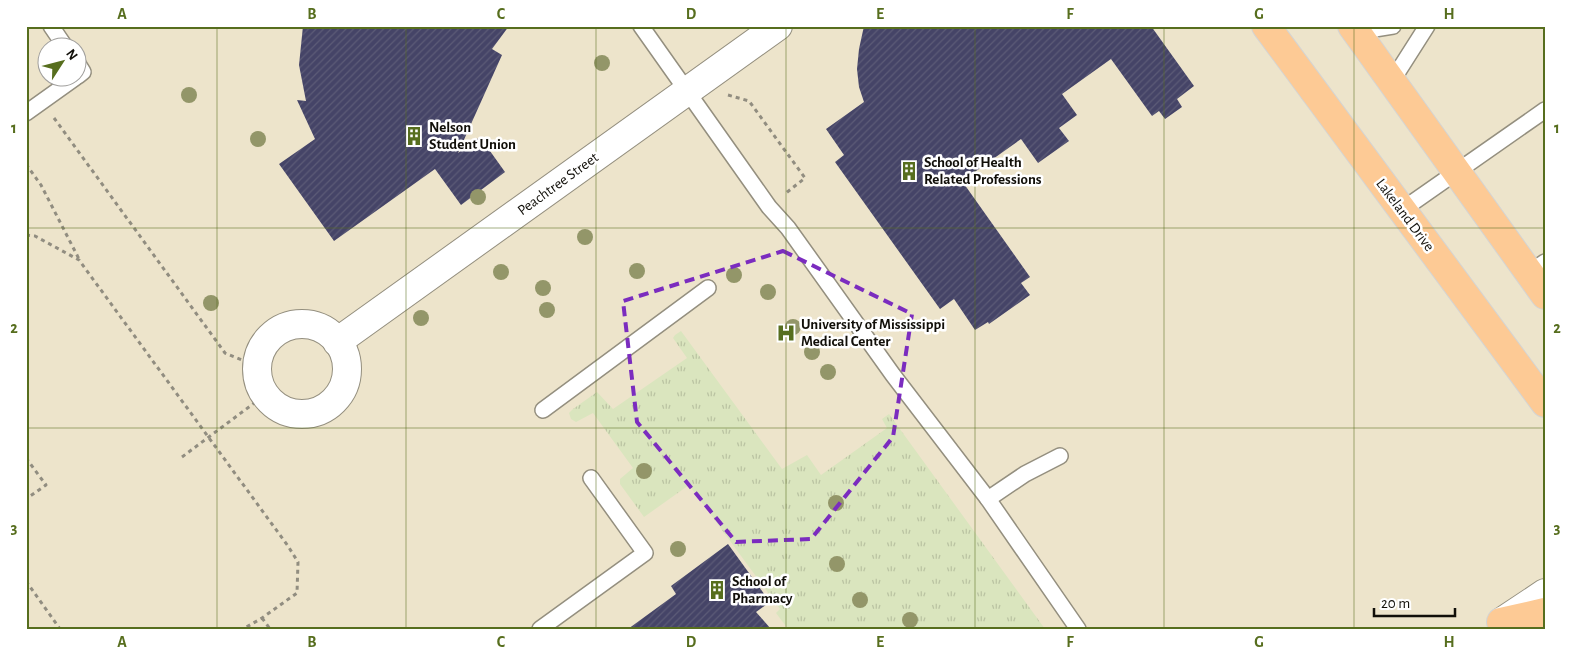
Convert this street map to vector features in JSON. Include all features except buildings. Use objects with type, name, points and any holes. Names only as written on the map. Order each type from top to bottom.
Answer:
[{"type":"main road","name":"Lakeland Drive","points":[[1266,26],[1545,403]]},
{"type":"main road","points":[[1354,29],[1456,172],[1537,268],[1545,295]]},
{"type":"main road","points":[[1496,625],[1545,612]]},
{"type":"street","name":"Peachtree Street","points":[[338,342],[694,102],[778,26]]},
{"type":"street","points":[[295,324],[310,324],[324,330],[338,342],[347,366],[345,380],[339,393],[330,404],[317,411],[304,414],[289,412],[276,406],[265,395],[258,381],[257,366],[260,351],[268,339],[280,329],[295,324]]},
{"type":"street","points":[[1496,625],[1545,593]]},
{"type":"lane","points":[[51,26],[59,38]]},
{"type":"lane","points":[[641,26],[769,207],[788,228],[893,375],[988,499],[1078,629]]},
{"type":"lane","points":[[1354,29],[1393,26]]},
{"type":"lane","points":[[1392,81],[1427,26]]},
{"type":"lane","points":[[26,113],[61,88]]},
{"type":"lane","points":[[1402,210],[1545,110]]},
{"type":"lane","points":[[542,410],[708,288]]},
{"type":"lane","points":[[988,499],[1025,474],[1060,456]]},
{"type":"lane","points":[[540,629],[645,553],[591,478]]},
{"type":"path","points":[[694,102],[725,95],[749,101],[805,178],[786,193]]},
{"type":"path","points":[[54,117],[224,353],[257,366]]},
{"type":"path","points":[[26,164],[41,185],[79,260],[298,562],[297,593],[243,629]]},
{"type":"path","points":[[26,236],[35,236],[79,260]]},
{"type":"path","points":[[182,457],[265,395]]},
{"type":"path","points":[[26,458],[46,485],[26,499]]},
{"type":"path","points":[[26,581],[60,629]]},
{"type":"path","points":[[262,618],[270,629]]},
{"type":"highlighted area","points":[[783,251],[912,314],[893,437],[811,539],[736,542],[637,422],[623,301]]},
{"type":"shaded area","name":"University of Mississippi Medical Center","points":[[26,26],[1545,26],[1545,588],[1492,629],[26,629]]},
{"type":"green space","points":[[681,331],[782,469],[807,455],[821,475],[887,428],[882,419],[889,414],[1045,629],[788,629],[776,613],[780,609],[689,485],[644,517],[620,484],[620,479],[633,468],[593,413],[576,422],[571,419],[569,413],[597,392],[613,409],[687,358],[673,338]]},
{"type":"place","name":"Nelson Student Union","points":[[414,136]]},
{"type":"place","name":"School of Health Related Professions","points":[[909,171]]},
{"type":"place","name":"University of Mississippi Medical Center","points":[[786,333]]},
{"type":"place","name":"School of Pharmacy","points":[[717,590]]}]
